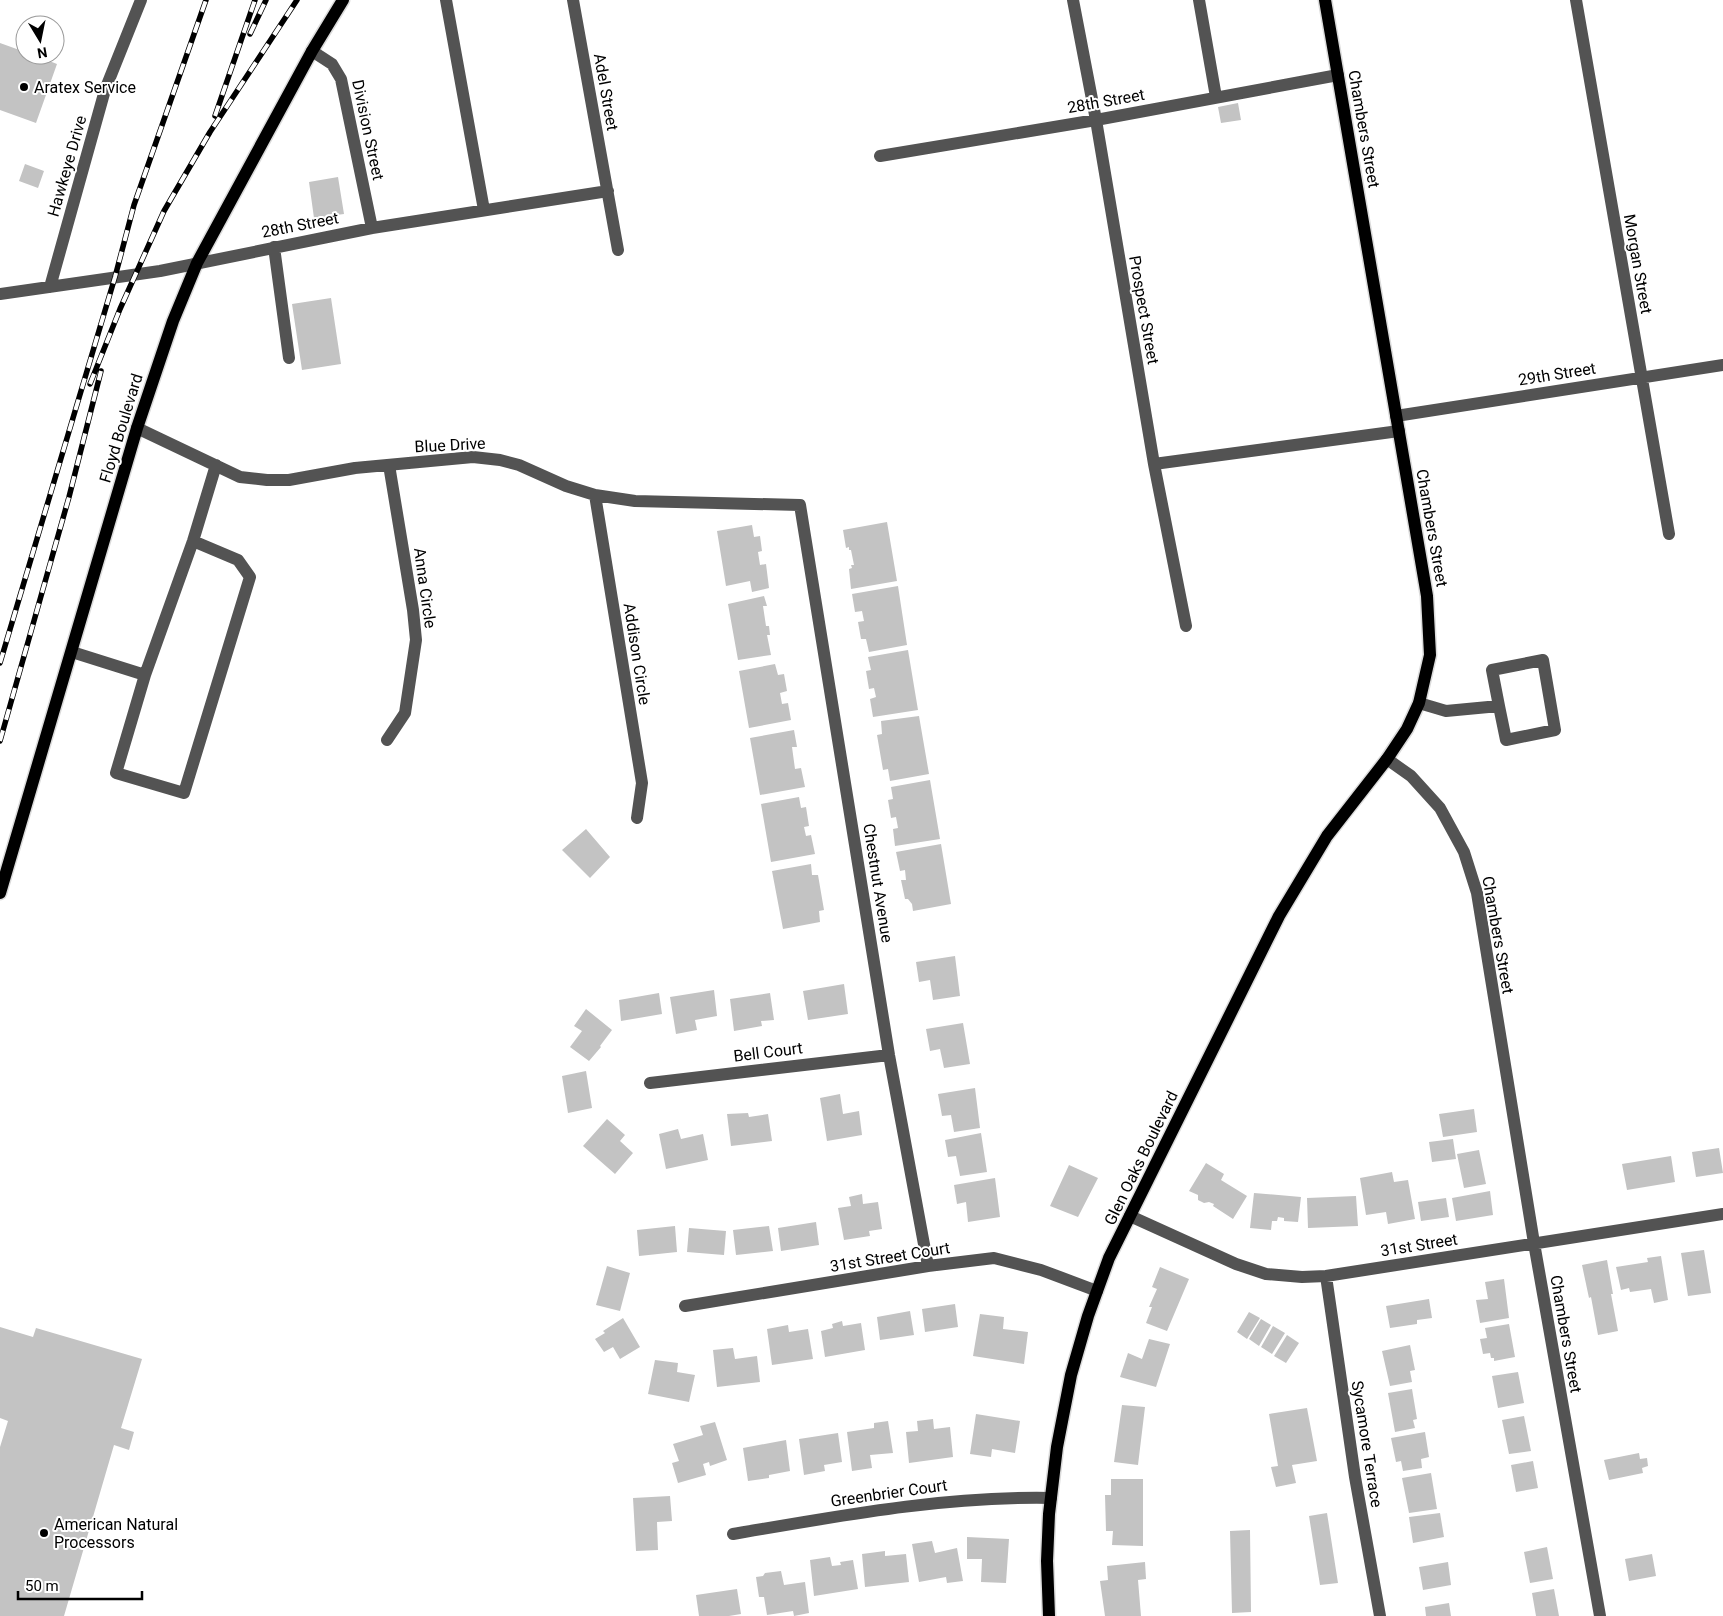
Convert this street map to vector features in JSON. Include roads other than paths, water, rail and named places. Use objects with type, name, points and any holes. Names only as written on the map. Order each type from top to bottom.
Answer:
[{"type":"main road","name":"Floyd Boulevard","points":[[0,893],[137,428],[173,321],[198,263],[312,51],[343,0]]},
{"type":"main road","name":"Chambers Street","points":[[1325,0],[1427,596],[1430,656],[1419,704],[1407,730],[1387,759]]},
{"type":"main road","name":"Glen Oaks Boulevard","points":[[1049,1616],[1047,1561],[1051,1498],[1058,1448],[1071,1375],[1109,1258],[1279,916],[1327,836],[1387,759]]},
{"type":"street","name":"Hawkeye Drive","points":[[50,287],[105,90],[141,0]]},
{"type":"street","points":[[446,0],[484,210]]},
{"type":"street","name":"Adel Street","points":[[572,0],[618,250]]},
{"type":"street","name":"Prospect Street","points":[[1074,0],[1154,464],[1186,626]]},
{"type":"street","points":[[1199,0],[1216,97]]},
{"type":"street","name":"Morgan Street","points":[[1576,0],[1669,534]]},
{"type":"street","name":"Division Street","points":[[312,51],[332,64],[341,79],[372,228]]},
{"type":"street","name":"28th Street","points":[[880,156],[1096,120],[1338,76]]},
{"type":"street","name":"28th Street","points":[[0,294],[160,271],[372,228],[608,191]]},
{"type":"street","points":[[274,247],[289,358]]},
{"type":"street","name":"29th Street","points":[[1396,416],[1723,365]]},
{"type":"street","name":"Blue Drive","points":[[137,428],[240,477],[289,480],[355,468],[473,457],[500,460],[519,465],[566,486],[595,495],[635,501],[800,505]]},
{"type":"street","points":[[1154,464],[1399,431]]},
{"type":"street","points":[[192,541],[238,560],[250,577],[184,793],[116,773],[145,675],[192,541],[216,465]]},
{"type":"street","name":"Anna Circle","points":[[387,740],[405,713],[416,640],[413,610],[389,465]]},
{"type":"street","name":"Addison Circle","points":[[595,495],[642,783],[637,818]]},
{"type":"street","name":"Chestnut Avenue","points":[[800,505],[889,1055],[928,1266]]},
{"type":"street","points":[[72,652],[145,675]]},
{"type":"street","points":[[1542,660],[1555,730],[1506,740],[1499,706],[1492,670],[1542,660]]},
{"type":"street","points":[[1419,704],[1446,711],[1499,706]]},
{"type":"street","name":"Chambers Street","points":[[1387,759],[1411,776],[1440,808],[1464,852],[1477,893],[1534,1243],[1600,1616]]},
{"type":"street","name":"Bell Court","points":[[650,1082],[889,1055]]},
{"type":"street","name":"31st Street","points":[[1130,1216],[1236,1264],[1266,1274],[1302,1277],[1326,1276],[1723,1214]]},
{"type":"street","name":"31st Street Court","points":[[685,1306],[928,1266],[994,1258],[1041,1270],[1097,1291]]},
{"type":"street","name":"Sycamore Terrace","points":[[1326,1276],[1355,1476],[1380,1616]]},
{"type":"street","name":"Greenbrier Court","points":[[733,1534],[874,1510],[934,1502],[1021,1497],[1051,1498]]},
{"type":"railway","points":[[0,663],[115,277],[134,205],[206,0]]},
{"type":"railway","points":[[215,116],[255,0]]},
{"type":"railway","points":[[250,34],[266,0]]},
{"type":"railway","points":[[90,384],[120,309],[164,211],[210,132],[297,0]]},
{"type":"railway","points":[[0,741],[69,497],[101,371]]},
{"type":"place","name":"Aratex Service","points":[[24,87]]},
{"type":"place","name":"American Natural Processors","points":[[44,1533]]}]
